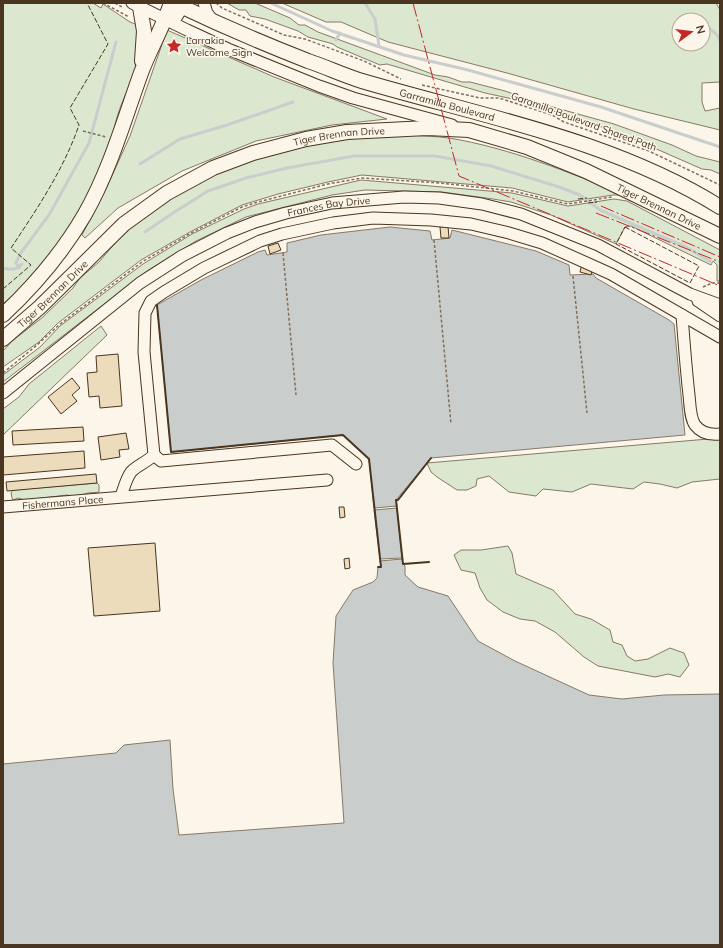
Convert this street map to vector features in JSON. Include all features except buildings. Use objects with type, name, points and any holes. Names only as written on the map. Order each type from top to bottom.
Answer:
[{"type":"main road","name":"Garramilla Boulevard","points":[[178,4],[214,22],[266,44],[359,80],[512,122],[614,156],[651,171],[717,204]]},
{"type":"main road","name":"Tiger Brennan Drive","points":[[3,315],[39,278],[71,235],[90,204],[118,140],[141,72],[178,4]]},
{"type":"main road","points":[[136,5],[144,31],[141,72]]},
{"type":"main road","name":"Tiger Brennan Drive","points":[[3,339],[40,307],[124,224],[167,193],[213,168],[271,147],[347,132],[435,128],[470,130],[527,147],[586,171],[720,236]]},
{"type":"street","points":[[204,3],[207,13],[214,22]]},
{"type":"street","name":"Garramilla Boulevard","points":[[136,5],[262,63],[353,98],[470,130]]},
{"type":"street","name":"Frances Bay Drive","points":[[3,393],[140,283],[182,256],[227,233],[256,222],[286,213],[332,203],[404,197],[438,198],[482,204],[521,214],[598,245],[690,294],[720,305]]},
{"type":"street","points":[[356,464],[332,445],[161,461],[154,455],[144,352],[145,313],[151,301],[204,268],[260,241],[282,234],[333,223],[373,218],[431,220],[471,224],[542,243],[611,274],[720,337]]},
{"type":"street","name":"Frances Bay Drive","points":[[690,294],[720,316]]},
{"type":"street","points":[[682,315],[684,353],[691,412],[695,425],[702,431],[713,435],[720,434]]},
{"type":"street","points":[[121,496],[125,483],[131,472],[147,462],[154,455]]},
{"type":"street","name":"Fishermans Place","points":[[3,506],[327,480]]},
{"type":"path","points":[[103,3],[130,18]]},
{"type":"path","points":[[216,3],[222,8],[284,35],[305,39],[364,61],[404,80]]},
{"type":"path","name":"Garamilla Boulevard Shared Path","points":[[419,84],[480,98],[499,98],[552,115],[564,122],[648,151],[720,185]]},
{"type":"path","points":[[83,131],[118,140]]},
{"type":"path","points":[[434,240],[451,424]]},
{"type":"path","points":[[283,253],[296,395]]},
{"type":"path","points":[[573,276],[587,413]]},
{"type":"path","points":[[690,294],[712,283],[720,283]]},
{"type":"green space","points":[[3,3],[93,3],[101,8],[103,4],[130,22],[140,26],[139,52],[135,70],[117,116],[108,152],[89,193],[64,235],[50,254],[20,290],[3,304]]},
{"type":"green space","points":[[227,3],[255,3],[290,18],[299,25],[305,25],[318,32],[435,75],[505,91],[542,104],[614,124],[672,145],[696,156],[720,162],[720,174],[711,170],[702,169],[620,133],[522,101],[485,93],[387,64],[380,65],[333,44],[308,37],[298,31],[265,19],[250,16],[246,10],[239,10]]},
{"type":"green space","points":[[282,3],[716,3],[720,10],[720,82],[702,83],[702,102],[705,111],[720,108],[720,130],[634,109],[507,73],[388,42],[341,22],[326,22]]},
{"type":"green space","points":[[167,30],[274,77],[387,119],[332,125],[256,141],[182,171],[118,208],[85,238],[82,235],[106,189],[130,136]]},
{"type":"green space","points":[[406,135],[449,138],[472,142],[516,154],[560,169],[625,195],[613,195],[568,202],[512,188],[362,175],[278,194],[242,205],[141,260],[58,323],[39,342],[3,367],[3,351],[12,341],[43,317],[73,288],[80,278],[99,262],[127,229],[171,198],[216,174],[254,158],[307,145],[347,139]]},
{"type":"green space","points":[[361,180],[512,193],[568,206],[614,199],[627,201],[720,250],[720,281],[717,281],[717,265],[713,261],[711,265],[631,226],[625,227],[616,244],[551,215],[511,202],[442,192],[365,190],[332,195],[246,217],[196,241],[147,271],[3,382],[3,375],[40,347],[60,326],[143,264],[192,234],[244,209],[258,204]]},
{"type":"green space","points":[[101,326],[107,335],[3,435],[3,409],[19,397],[29,384]]},
{"type":"green space","points":[[720,438],[720,479],[692,482],[677,488],[644,482],[633,489],[591,484],[572,492],[543,489],[536,496],[509,492],[489,476],[477,479],[476,486],[467,490],[457,490],[431,472],[427,463]]},
{"type":"green space","points":[[97,483],[99,485],[99,492],[78,496],[67,495],[25,500],[18,498],[13,500],[11,493],[13,490]]},
{"type":"green space","points":[[508,546],[512,553],[516,574],[553,590],[575,614],[591,619],[610,630],[613,642],[622,645],[627,656],[635,661],[648,659],[670,648],[684,653],[689,665],[680,677],[668,674],[655,677],[598,666],[584,657],[555,632],[535,621],[520,619],[503,612],[487,600],[480,588],[475,573],[461,570],[454,555],[461,550],[481,550]]},
{"type":"shaded area","points":[[390,227],[430,231],[432,240],[450,238],[452,230],[536,251],[569,265],[570,275],[593,274],[596,278],[669,320],[674,324],[685,435],[431,458],[396,500],[397,506],[374,508],[369,459],[343,435],[171,452],[157,305],[201,280],[258,252],[265,250],[267,255],[287,252],[287,243],[321,235]]},
{"type":"shaded area","points":[[397,508],[402,558],[380,559],[374,510]]},
{"type":"shaded area","points":[[402,559],[405,566],[405,575],[418,587],[448,596],[478,641],[515,661],[589,695],[622,699],[664,695],[720,694],[720,945],[3,945],[3,764],[116,753],[124,745],[170,740],[173,789],[179,835],[344,823],[333,663],[336,616],[353,590],[373,582],[377,578],[378,567],[381,566],[380,561]]},
{"type":"waterway","points":[[271,3],[332,31],[404,55],[468,70],[601,107],[720,147]]},
{"type":"waterway","points":[[365,3],[375,19],[379,46]]},
{"type":"waterway","points":[[711,29],[718,36],[720,41]]},
{"type":"waterway","points":[[336,40],[340,33]]},
{"type":"waterway","points":[[19,268],[16,263],[20,254],[49,215],[89,143],[116,42]]},
{"type":"waterway","points":[[140,164],[180,139],[227,125],[293,102]]},
{"type":"waterway","points":[[145,232],[208,191],[246,178],[287,168],[354,156],[435,156],[491,166],[580,195],[600,210],[686,247],[711,262]]},
{"type":"waterway","points":[[3,268],[14,269],[22,264]]},
{"type":"fence","points":[[3,289],[31,265],[11,248],[40,204],[66,157],[79,125],[70,108],[108,44],[87,3]]},
{"type":"fence","points":[[578,199],[587,198]]},
{"type":"fence","points":[[588,203],[597,202]]},
{"type":"fence","points":[[625,227],[699,266],[690,283],[616,244],[625,227]]},
{"type":"wall","points":[[157,305],[171,452],[343,435],[369,459],[381,567],[378,567]]},
{"type":"wall","points":[[429,562],[403,564],[396,500],[398,500],[431,458]]},
{"type":"power","points":[[413,3],[459,176],[720,286]]},
{"type":"power","points":[[601,206],[720,257]]},
{"type":"power","points":[[596,213],[720,262]]},
{"type":"place","name":"Larrakia Welcome Sign","points":[[174,46]]}]
